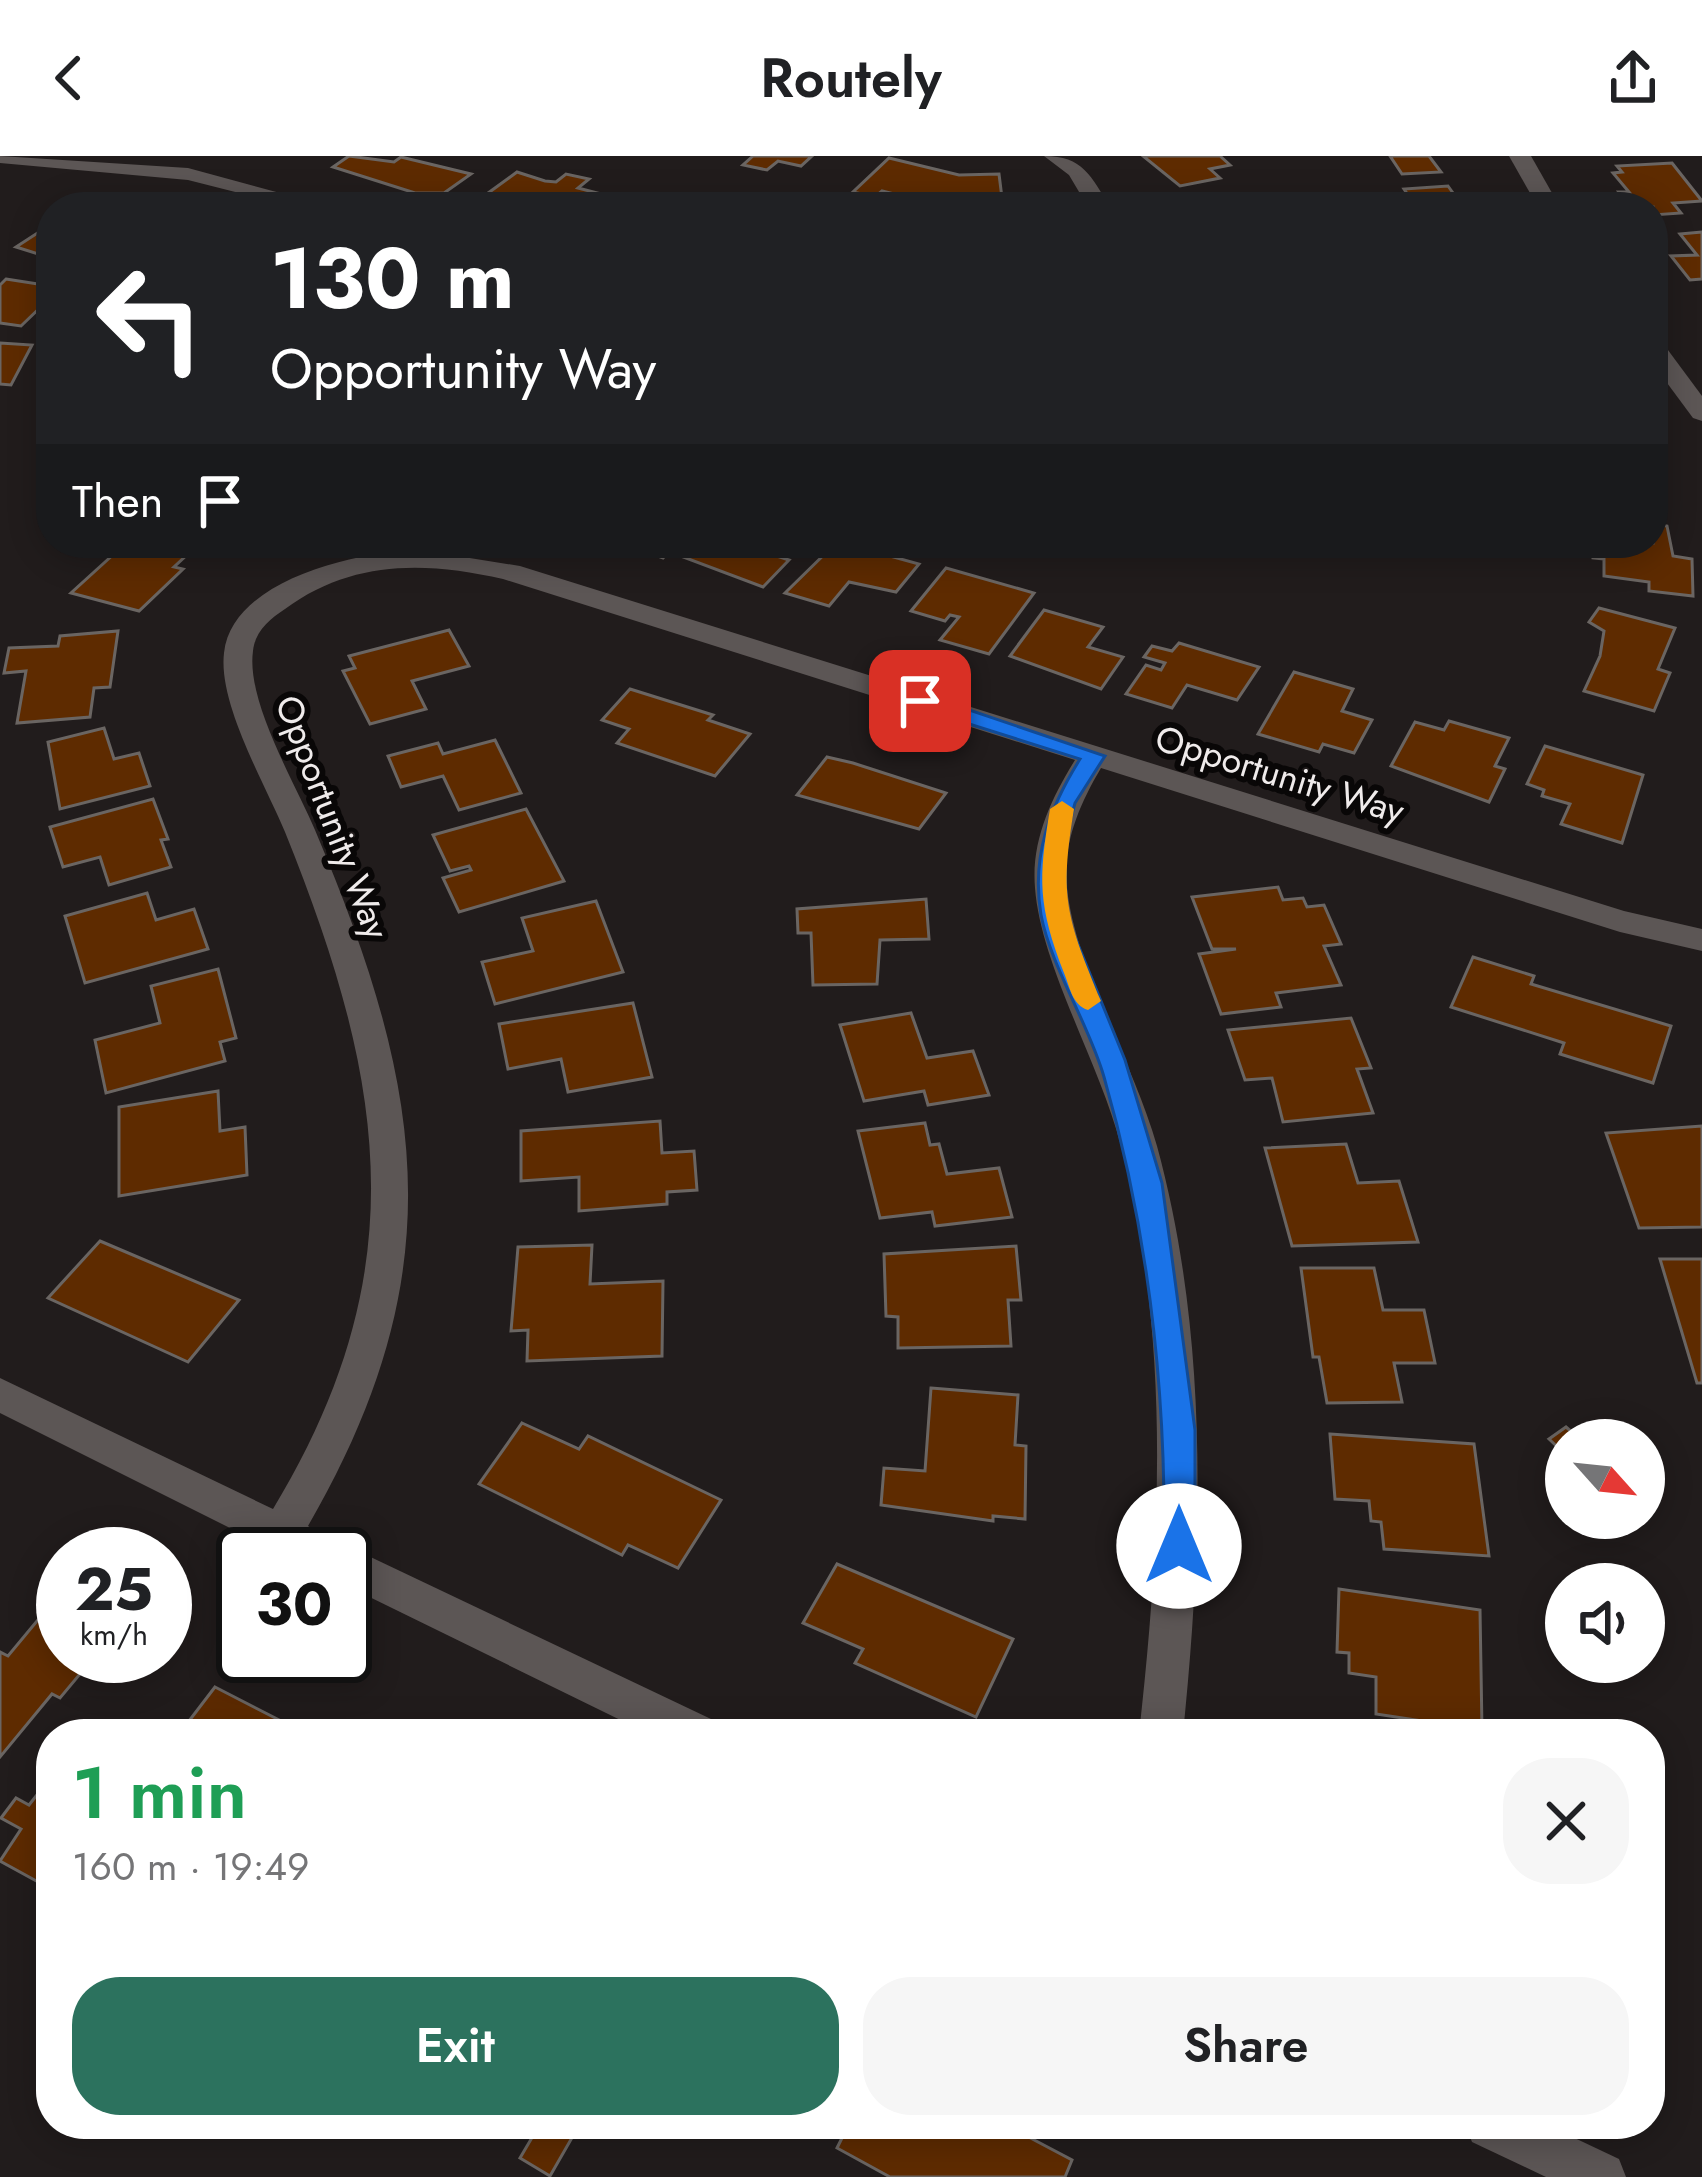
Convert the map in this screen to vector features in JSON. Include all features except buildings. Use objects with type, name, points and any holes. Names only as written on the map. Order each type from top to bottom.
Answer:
[{"type":"street","points":[[1054,156],[1077,171],[1090,192]]},
{"type":"street","points":[[1520,156],[1540,192]]},
{"type":"street","points":[[0,157],[188,174],[261,192]]},
{"type":"street","points":[[1668,367],[1702,412]]},
{"type":"street","name":"Opportunity Way","points":[[286,1527],[324,1469],[371,1344],[387,1229],[388,1145],[369,1026],[335,922],[242,687],[240,641],[262,612],[317,576],[347,566],[452,558],[1620,921],[1702,940]]},
{"type":"street","points":[[1093,756],[1064,803],[1050,878],[1054,915],[1112,1060],[1148,1183],[1161,1273],[1180,1430],[1179,1586],[1163,1719]]},
{"type":"street","points":[[0,1394],[267,1527]]},
{"type":"street","points":[[372,1577],[663,1719]]},
{"type":"street","points":[[1521,2139],[1601,2177]]},
{"type":"slow traffic","points":[[1062,809],[1050,878],[1054,915],[1088,1001]]},
{"type":"route","points":[[920,701],[1093,756],[1064,803],[1053,840],[1054,915],[1112,1060],[1148,1183],[1180,1430],[1179,1546]]}]
